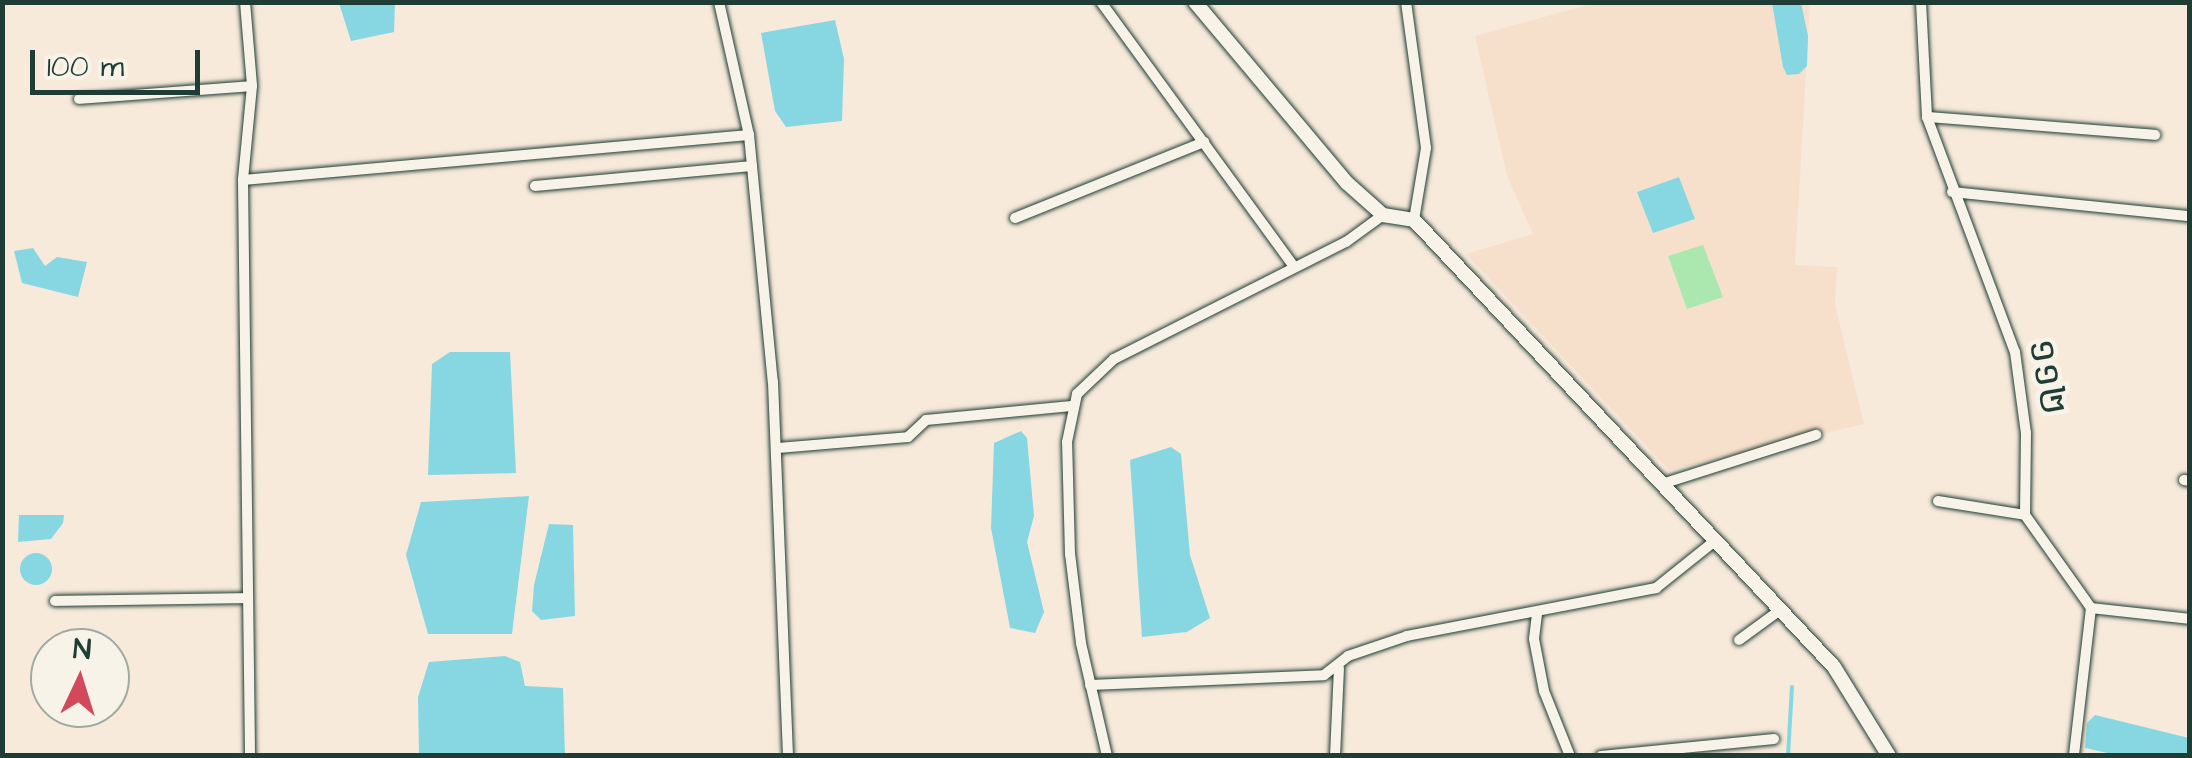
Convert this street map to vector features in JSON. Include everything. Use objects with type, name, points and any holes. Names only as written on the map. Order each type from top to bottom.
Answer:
[{"type":"street","points":[[245,2],[252,86],[243,180],[250,756]]},
{"type":"street","points":[[719,2],[749,135],[778,448],[788,756]]},
{"type":"street","points":[[1101,2],[1294,268]]},
{"type":"street","points":[[1194,2],[1270,100],[1383,215],[1414,220],[1834,667],[1889,756]]},
{"type":"street","points":[[1406,2],[1426,148],[1414,220]]},
{"type":"street","name":"១១២","points":[[1921,2],[1928,117],[1952,192],[2016,352],[2026,433],[2025,514]]},
{"type":"street","points":[[79,99],[252,86]]},
{"type":"street","points":[[1928,117],[2155,135]]},
{"type":"street","points":[[243,180],[749,135]]},
{"type":"street","points":[[1015,218],[1204,142]]},
{"type":"street","points":[[536,186],[752,166]]},
{"type":"street","points":[[1952,192],[2190,216]]},
{"type":"street","points":[[1107,756],[1090,685],[1070,554],[1072,406],[1114,359],[1294,268],[1383,215]]},
{"type":"street","points":[[778,448],[908,437],[926,420],[1072,406]]},
{"type":"street","points":[[1662,484],[1816,436]]},
{"type":"street","points":[[1938,502],[2025,514],[2092,608],[2074,756]]},
{"type":"street","points":[[1090,685],[1324,674],[1339,667],[1348,656],[1407,636],[1537,614],[1656,588],[1716,540]]},
{"type":"street","points":[[55,601],[248,598]]},
{"type":"street","points":[[2092,608],[2190,619]]},
{"type":"street","points":[[1739,640],[1780,610]]},
{"type":"street","points":[[1537,614],[1534,640],[1544,690],[1570,756]]},
{"type":"street","points":[[1335,756],[1339,667]]},
{"type":"street","points":[[1602,756],[1774,739]]},
{"type":"shaded area","points":[[1594,3],[1810,3],[1795,265],[1837,267],[1835,304],[1864,424],[1669,470],[1466,254],[1533,234],[1507,176],[1475,36]]},
{"type":"green space","points":[[1703,245],[1723,297],[1687,309],[1668,256]]},
{"type":"water","points":[[339,3],[395,3],[394,32],[351,41]]},
{"type":"water","points":[[1772,3],[1801,3],[1808,36],[1807,66],[1799,74],[1787,75],[1783,67]]},
{"type":"water","points":[[835,20],[844,59],[842,121],[786,127],[775,111],[761,33]]},
{"type":"water","points":[[1679,177],[1695,219],[1653,233],[1637,192]]},
{"type":"water","points":[[33,248],[45,266],[57,257],[87,262],[78,297],[22,283],[14,251]]},
{"type":"water","points":[[450,352],[510,352],[516,473],[428,475],[432,364]]},
{"type":"water","points":[[1021,431],[1027,438],[1034,516],[1027,542],[1044,612],[1035,633],[1010,628],[991,528],[994,443]]},
{"type":"water","points":[[1171,447],[1181,454],[1190,555],[1210,618],[1187,632],[1142,637],[1130,460]]},
{"type":"water","points":[[529,496],[512,634],[428,634],[406,555],[421,502]]},
{"type":"water","points":[[19,515],[64,515],[51,539],[18,542]]},
{"type":"water","points":[[549,524],[573,525],[575,616],[541,620],[532,611],[534,585]]},
{"type":"water","points":[[36,553],[47,558],[52,569],[47,580],[36,585],[25,580],[20,569],[25,558]]},
{"type":"water","points":[[505,656],[520,662],[525,686],[563,688],[565,755],[419,755],[418,697],[429,662]]},
{"type":"water","points":[[2095,715],[2189,738],[2189,755],[2116,755],[2085,748],[2087,723]]},
{"type":"waterway","points":[[1788,756],[1792,687]]}]
